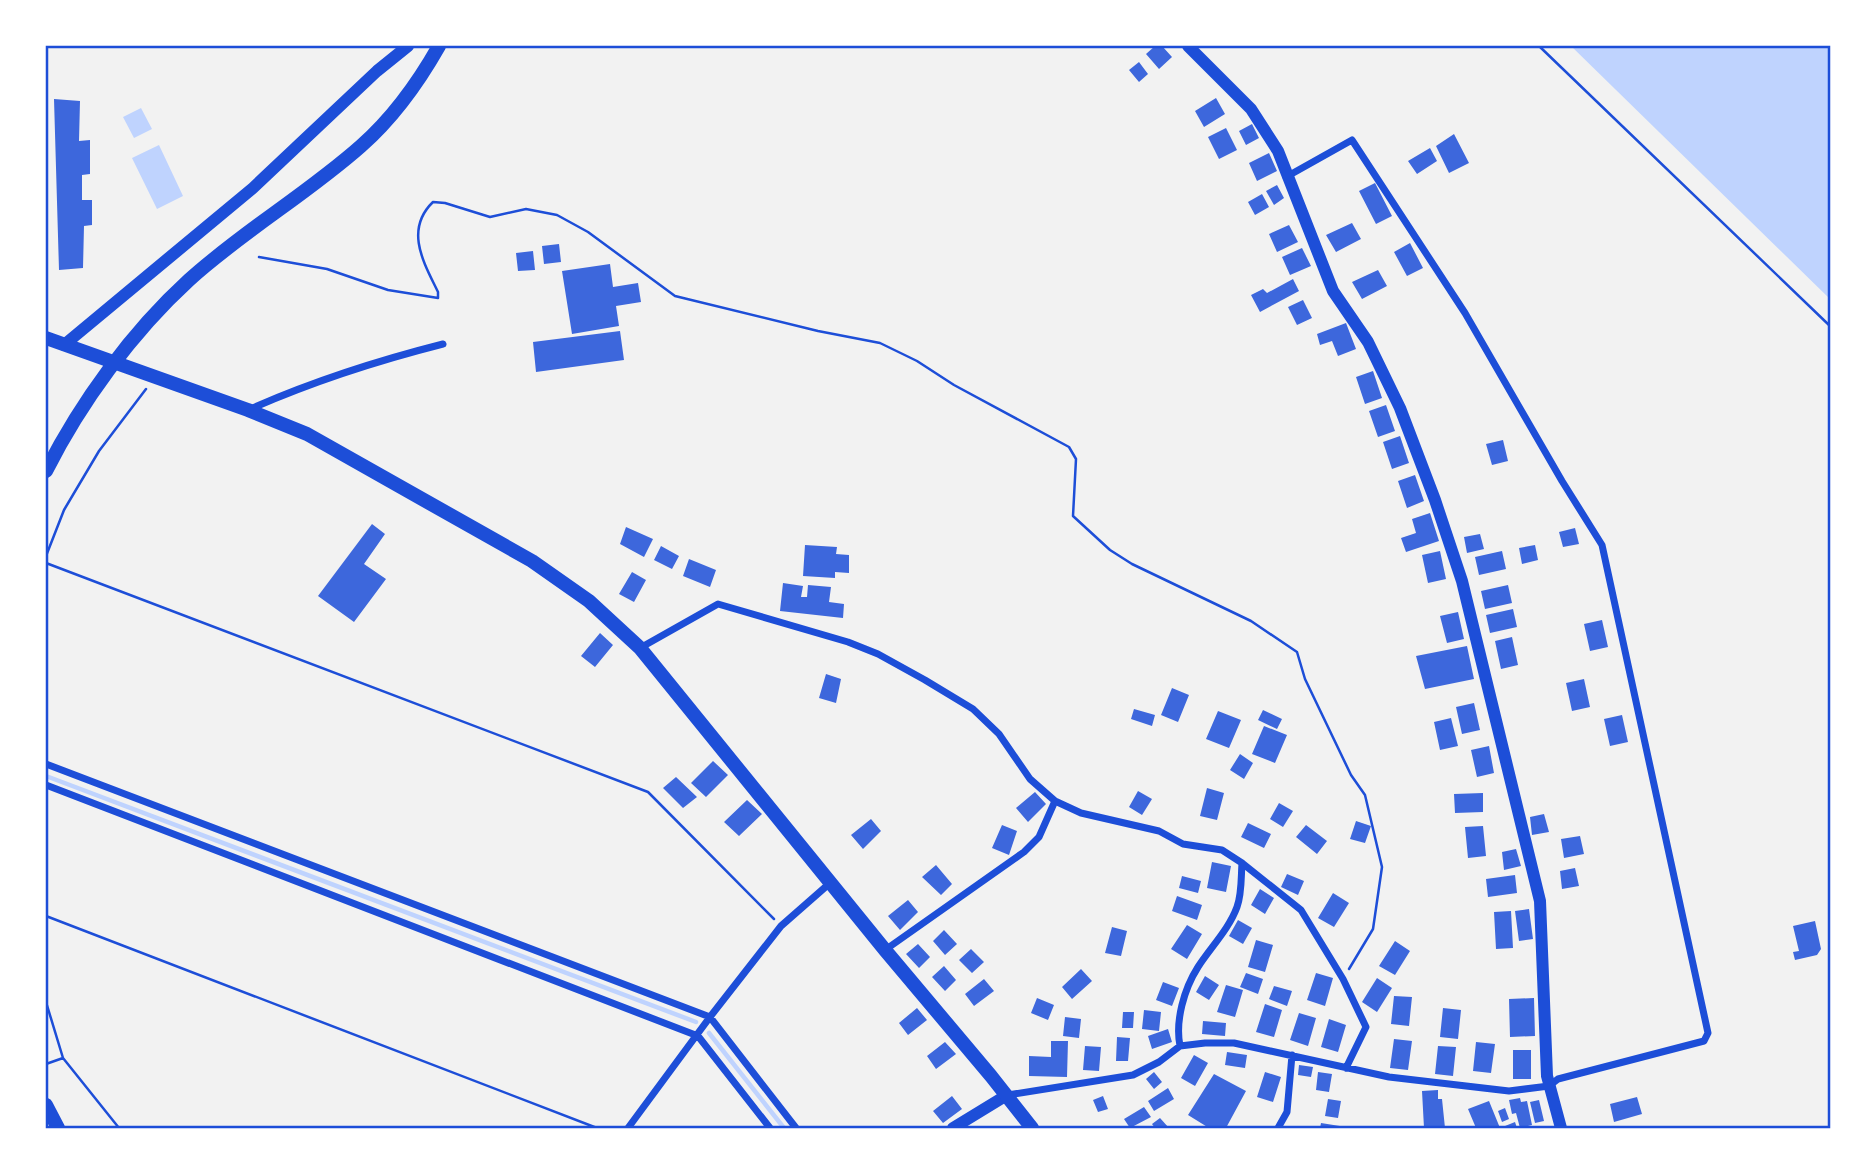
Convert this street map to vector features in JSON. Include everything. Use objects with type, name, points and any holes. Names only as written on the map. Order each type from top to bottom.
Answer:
[{"type":"main road","points":[[46,471],[104,376],[188,281],[361,146],[391,116],[421,78],[437,49]]},
{"type":"main road","points":[[46,338],[248,410],[326,444],[552,573],[589,601],[640,648],[1032,1129]]},
{"type":"main road","points":[[46,1105],[58,1129]]},
{"type":"street","points":[[64,345],[253,188],[377,71],[408,46]]},
{"type":"street","points":[[1188,46],[1251,109],[1278,151],[1333,291],[1368,342],[1400,408],[1462,581],[1540,901],[1549,1086],[1561,1129]]},
{"type":"street","points":[[953,1129],[1007,1096],[1133,1075],[1159,1062],[1180,1046],[1234,1043],[1389,1077],[1509,1091],[1549,1086],[1558,1079],[1704,1041],[1708,1033],[1602,545],[1465,313],[1352,140],[1286,177]]},
{"type":"street","points":[[248,410],[288,392],[385,359],[443,344]]},
{"type":"street","points":[[640,648],[719,604],[848,642],[878,654],[973,709],[999,734],[1030,779],[1055,801],[1081,813],[1159,831],[1183,844],[1222,850],[1301,910],[1343,979],[1366,1027],[1346,1068]]},
{"type":"street","points":[[46,764],[709,1017],[796,1129]]},
{"type":"street","points":[[46,785],[698,1036],[770,1129]]},
{"type":"street","points":[[885,950],[1024,852],[1039,837],[1055,801]]},
{"type":"street","points":[[1180,1046],[1177,1030],[1182,1005],[1196,969],[1222,934],[1238,905],[1242,863]]},
{"type":"street","points":[[628,1129],[698,1036],[709,1017],[781,926],[831,883]]},
{"type":"street","points":[[1278,1129],[1287,1112],[1292,1055]]},
{"type":"path","points":[[1539,46],[1830,326]]},
{"type":"path","points":[[260,257],[327,269],[387,290],[438,298],[417,241],[426,209],[433,202],[490,216],[526,209],[557,215],[589,232],[675,296],[818,331],[880,343],[1069,446],[1076,459],[1073,516],[1096,538],[1132,564],[1251,621],[1297,652],[1305,679],[1352,775],[1365,795],[1382,867],[1373,929],[1343,979]]},
{"type":"path","points":[[46,556],[64,510],[99,451],[155,377]]},
{"type":"path","points":[[46,564],[648,792],[781,926]]},
{"type":"path","points":[[46,916],[597,1129]]},
{"type":"path","points":[[46,1002],[63,1058],[119,1129]]},
{"type":"path","points":[[46,1064],[63,1058]]},
{"type":"water","points":[[1571,46],[1830,46],[1830,299]]},
{"type":"water","points":[[141,108],[152,129],[134,138],[123,117]]},
{"type":"water","points":[[159,145],[183,196],[157,209],[132,158]]},
{"type":"building","points":[[1155,46],[1162,46],[1172,57],[1159,69],[1146,54]]},
{"type":"building","points":[[1139,62],[1148,74],[1139,82],[1129,70]]},
{"type":"building","points":[[1216,98],[1225,114],[1204,127],[1195,111]]},
{"type":"building","points":[[54,99],[80,101],[79,141],[90,140],[90,174],[82,175],[82,200],[92,200],[92,225],[84,226],[83,268],[59,270]]},
{"type":"building","points":[[1252,124],[1259,138],[1246,145],[1239,131]]},
{"type":"building","points":[[1226,128],[1237,150],[1219,159],[1208,137]]},
{"type":"building","points":[[1454,134],[1469,163],[1449,173],[1436,146]]},
{"type":"building","points":[[1430,148],[1437,161],[1417,174],[1408,161]]},
{"type":"building","points":[[1269,153],[1277,171],[1257,181],[1249,163]]},
{"type":"building","points":[[1375,183],[1392,216],[1376,224],[1359,191]]},
{"type":"building","points":[[1277,185],[1284,198],[1274,205],[1266,191]]},
{"type":"building","points":[[1262,194],[1269,207],[1255,215],[1248,202]]},
{"type":"building","points":[[1352,223],[1361,239],[1336,252],[1326,235]]},
{"type":"building","points":[[1289,225],[1298,242],[1277,252],[1269,234]]},
{"type":"building","points":[[1410,243],[1423,268],[1407,276],[1394,252]]},
{"type":"building","points":[[559,244],[561,262],[544,264],[542,246]]},
{"type":"building","points":[[1302,248],[1311,266],[1290,275],[1282,257]]},
{"type":"building","points":[[533,251],[535,270],[518,271],[516,253]]},
{"type":"building","points":[[610,264],[613,287],[638,283],[641,302],[616,306],[619,326],[572,334],[562,271]]},
{"type":"building","points":[[1378,270],[1387,286],[1362,299],[1352,282]]},
{"type":"building","points":[[1293,279],[1299,291],[1260,312],[1251,295],[1263,289],[1267,293]]},
{"type":"building","points":[[1303,300],[1312,318],[1297,325],[1288,307]]},
{"type":"building","points":[[1346,323],[1356,349],[1338,356],[1332,341],[1320,345],[1317,334]]},
{"type":"building","points":[[620,331],[624,360],[536,372],[533,342]]},
{"type":"building","points":[[1373,371],[1382,398],[1365,404],[1356,377]]},
{"type":"building","points":[[1386,405],[1395,431],[1378,437],[1369,411]]},
{"type":"building","points":[[1400,436],[1409,463],[1392,469],[1383,442]]},
{"type":"building","points":[[1503,440],[1508,461],[1492,465],[1486,444]]},
{"type":"building","points":[[1415,475],[1424,501],[1407,508],[1398,481]]},
{"type":"building","points":[[1430,513],[1439,541],[1406,552],[1401,538],[1416,533],[1412,519]]},
{"type":"building","points":[[372,524],[385,534],[364,564],[386,579],[354,622],[318,596]]},
{"type":"building","points":[[626,527],[653,539],[644,557],[620,544]]},
{"type":"building","points":[[1575,528],[1579,544],[1563,547],[1559,532]]},
{"type":"building","points":[[1480,534],[1484,549],[1467,553],[1464,537]]},
{"type":"building","points":[[805,545],[837,547],[836,554],[849,555],[849,573],[835,572],[835,578],[803,576]]},
{"type":"building","points":[[1535,545],[1538,560],[1522,564],[1519,548]]},
{"type":"building","points":[[661,546],[679,556],[672,569],[654,560]]},
{"type":"building","points":[[1440,551],[1446,579],[1428,583],[1422,555]]},
{"type":"building","points":[[1502,551],[1506,569],[1479,575],[1475,557]]},
{"type":"building","points":[[689,559],[716,570],[710,587],[683,576]]},
{"type":"building","points":[[632,572],[646,580],[634,602],[619,594]]},
{"type":"building","points":[[783,583],[803,586],[801,597],[807,597],[808,585],[831,587],[829,602],[844,604],[843,618],[780,611]]},
{"type":"building","points":[[1508,585],[1512,603],[1485,609],[1481,591]]},
{"type":"building","points":[[1513,609],[1517,627],[1490,633],[1486,615]]},
{"type":"building","points":[[1458,612],[1464,639],[1447,643],[1440,616]]},
{"type":"building","points":[[1602,620],[1608,647],[1590,651],[1584,624]]},
{"type":"building","points":[[600,633],[613,645],[595,667],[581,656]]},
{"type":"building","points":[[1512,637],[1518,665],[1501,669],[1495,641]]},
{"type":"building","points":[[1467,646],[1474,679],[1425,689],[1416,656]]},
{"type":"building","points":[[826,674],[841,679],[836,703],[819,698]]},
{"type":"building","points":[[1584,679],[1590,707],[1572,711],[1566,683]]},
{"type":"building","points":[[1172,688],[1189,695],[1178,722],[1161,715]]},
{"type":"building","points":[[1474,703],[1480,730],[1462,734],[1456,707]]},
{"type":"building","points":[[1134,709],[1155,715],[1152,726],[1131,719]]},
{"type":"building","points":[[1263,710],[1282,719],[1277,729],[1258,720]]},
{"type":"building","points":[[1218,711],[1241,720],[1229,748],[1206,739]]},
{"type":"building","points":[[1622,715],[1628,742],[1610,746],[1604,719]]},
{"type":"building","points":[[1451,718],[1458,746],[1440,750],[1434,722]]},
{"type":"building","points":[[1264,726],[1287,735],[1275,763],[1252,754]]},
{"type":"building","points":[[1489,746],[1494,773],[1477,777],[1471,750]]},
{"type":"building","points":[[1240,754],[1253,763],[1244,779],[1230,770]]},
{"type":"building","points":[[713,761],[728,775],[706,797],[691,783]]},
{"type":"building","points":[[676,777],[697,797],[683,808],[663,788]]},
{"type":"building","points":[[1207,788],[1224,793],[1217,820],[1200,816]]},
{"type":"building","points":[[1138,791],[1152,799],[1142,815],[1129,807]]},
{"type":"building","points":[[1035,792],[1046,804],[1028,822],[1016,808]]},
{"type":"building","points":[[1483,793],[1483,812],[1455,813],[1454,794]]},
{"type":"building","points":[[747,800],[762,814],[739,836],[724,822]]},
{"type":"building","points":[[1279,803],[1293,811],[1283,827],[1270,819]]},
{"type":"building","points":[[1544,814],[1549,832],[1532,835],[1530,817]]},
{"type":"building","points":[[871,819],[881,831],[863,849],[851,835]]},
{"type":"building","points":[[1356,821],[1371,826],[1365,843],[1350,839]]},
{"type":"building","points":[[1248,823],[1271,834],[1264,848],[1241,837]]},
{"type":"building","points":[[1002,825],[1017,831],[1009,855],[992,848]]},
{"type":"building","points":[[1306,825],[1327,841],[1317,854],[1296,837]]},
{"type":"building","points":[[1483,826],[1486,856],[1468,858],[1465,827]]},
{"type":"building","points":[[1580,836],[1584,854],[1564,858],[1561,839]]},
{"type":"building","points":[[1516,849],[1521,866],[1504,870],[1502,852]]},
{"type":"building","points":[[1212,862],[1231,866],[1226,892],[1207,888]]},
{"type":"building","points":[[936,865],[952,884],[941,895],[922,877]]},
{"type":"building","points":[[1575,868],[1579,886],[1562,889],[1560,871]]},
{"type":"building","points":[[1287,874],[1304,881],[1298,895],[1281,887]]},
{"type":"building","points":[[1515,875],[1517,893],[1488,897],[1486,879]]},
{"type":"building","points":[[1182,876],[1201,881],[1198,893],[1179,888]]},
{"type":"building","points":[[1260,889],[1274,898],[1265,914],[1251,905]]},
{"type":"building","points":[[1333,893],[1349,903],[1334,927],[1318,918]]},
{"type":"building","points":[[1177,896],[1202,905],[1197,920],[1172,911]]},
{"type":"building","points":[[908,900],[918,912],[900,930],[888,916]]},
{"type":"building","points":[[1529,909],[1533,939],[1519,941],[1515,911]]},
{"type":"building","points":[[1511,911],[1513,948],[1496,949],[1494,912]]},
{"type":"building","points":[[1238,920],[1252,928],[1243,944],[1229,936]]},
{"type":"building","points":[[1815,921],[1821,949],[1817,955],[1795,960],[1793,952],[1799,951],[1793,926]]},
{"type":"building","points":[[1187,925],[1202,934],[1187,959],[1171,949]]},
{"type":"building","points":[[1112,927],[1127,931],[1121,956],[1105,953]]},
{"type":"building","points":[[944,930],[957,944],[945,955],[933,941]]},
{"type":"building","points":[[1256,940],[1273,945],[1265,972],[1248,967]]},
{"type":"building","points":[[1395,941],[1410,951],[1395,975],[1379,966]]},
{"type":"building","points":[[918,944],[930,957],[919,968],[906,954]]},
{"type":"building","points":[[971,949],[984,962],[972,973],[959,960]]},
{"type":"building","points":[[944,966],[956,980],[945,991],[932,977]]},
{"type":"building","points":[[1081,969],[1092,981],[1072,999],[1062,987]]},
{"type":"building","points":[[1246,973],[1263,979],[1258,994],[1240,987]]},
{"type":"building","points":[[1316,973],[1333,978],[1325,1006],[1307,1000]]},
{"type":"building","points":[[1205,976],[1219,985],[1209,1000],[1196,992]]},
{"type":"building","points":[[1377,978],[1392,988],[1377,1012],[1362,1002]]},
{"type":"building","points":[[984,979],[994,991],[974,1006],[965,994]]},
{"type":"building","points":[[1163,982],[1179,988],[1172,1006],[1156,1000]]},
{"type":"building","points":[[1226,985],[1243,990],[1235,1017],[1217,1012]]},
{"type":"building","points":[[1274,986],[1292,991],[1287,1006],[1269,999]]},
{"type":"building","points":[[1394,996],[1412,997],[1409,1026],[1391,1024]]},
{"type":"building","points":[[1037,998],[1054,1005],[1048,1020],[1031,1013]]},
{"type":"building","points":[[1534,998],[1535,1036],[1510,1037],[1509,999]]},
{"type":"building","points":[[1265,1004],[1282,1010],[1274,1037],[1256,1032]]},
{"type":"building","points":[[917,1008],[927,1020],[908,1035],[899,1023]]},
{"type":"building","points":[[1443,1008],[1461,1010],[1458,1039],[1440,1037]]},
{"type":"building","points":[[1144,1010],[1161,1012],[1159,1031],[1142,1029]]},
{"type":"building","points":[[1123,1012],[1134,1012],[1133,1028],[1122,1028]]},
{"type":"building","points":[[1299,1013],[1316,1018],[1308,1046],[1290,1040]]},
{"type":"building","points":[[1065,1017],[1081,1019],[1079,1038],[1063,1036]]},
{"type":"building","points":[[1329,1019],[1346,1025],[1338,1052],[1321,1047]]},
{"type":"building","points":[[1203,1021],[1226,1023],[1225,1036],[1202,1034]]},
{"type":"building","points":[[1168,1029],[1172,1042],[1152,1049],[1148,1036]]},
{"type":"building","points":[[1117,1037],[1130,1038],[1128,1061],[1116,1061]]},
{"type":"building","points":[[1394,1039],[1412,1041],[1408,1070],[1390,1068]]},
{"type":"building","points":[[1051,1041],[1068,1041],[1067,1077],[1029,1076],[1029,1056],[1051,1057]]},
{"type":"building","points":[[945,1042],[956,1054],[936,1069],[927,1056]]},
{"type":"building","points":[[1476,1042],[1495,1044],[1491,1073],[1473,1071]]},
{"type":"building","points":[[1085,1046],[1101,1047],[1099,1071],[1083,1070]]},
{"type":"building","points":[[1438,1046],[1456,1047],[1453,1076],[1435,1074]]},
{"type":"building","points":[[1513,1050],[1531,1050],[1531,1079],[1513,1079]]},
{"type":"building","points":[[1227,1052],[1247,1055],[1245,1068],[1225,1065]]},
{"type":"building","points":[[1194,1055],[1208,1063],[1195,1086],[1181,1078]]},
{"type":"building","points":[[1299,1065],[1313,1067],[1311,1077],[1298,1075]]},
{"type":"building","points":[[1154,1072],[1162,1082],[1154,1089],[1146,1079]]},
{"type":"building","points":[[1265,1072],[1281,1077],[1273,1102],[1257,1097]]},
{"type":"building","points":[[1318,1072],[1332,1074],[1329,1092],[1316,1090]]},
{"type":"building","points":[[1214,1074],[1246,1091],[1226,1128],[1209,1128],[1188,1115]]},
{"type":"building","points":[[1168,1088],[1174,1099],[1154,1111],[1148,1101]]},
{"type":"building","points":[[1438,1090],[1438,1099],[1442,1099],[1445,1128],[1424,1128],[1422,1091]]},
{"type":"building","points":[[952,1096],[962,1109],[943,1123],[933,1111]]},
{"type":"building","points":[[1103,1096],[1108,1109],[1098,1112],[1093,1100]]},
{"type":"building","points":[[1637,1097],[1642,1114],[1614,1122],[1610,1104]]},
{"type":"building","points":[[1520,1098],[1521,1102],[1527,1101],[1532,1125],[1520,1128],[1516,1113],[1512,1114],[1509,1100]]},
{"type":"building","points":[[1328,1099],[1341,1101],[1338,1118],[1325,1116]]},
{"type":"building","points":[[1539,1100],[1544,1121],[1535,1123],[1530,1102]]},
{"type":"building","points":[[1489,1101],[1500,1128],[1476,1128],[1468,1109]]},
{"type":"building","points":[[1144,1107],[1151,1117],[1130,1128],[1124,1119]]},
{"type":"building","points":[[1505,1108],[1509,1119],[1502,1122],[1498,1111]]},
{"type":"building","points":[[1160,1118],[1169,1128],[1155,1128],[1152,1124]]},
{"type":"building","points":[[1515,1122],[1517,1128],[1500,1128]]},
{"type":"building","points":[[1321,1123],[1346,1127],[1346,1128],[1320,1128]]},
{"type":"waterway","points":[[46,776],[696,1022]]},
{"type":"waterway","points":[[709,1033],[784,1128]]}]
